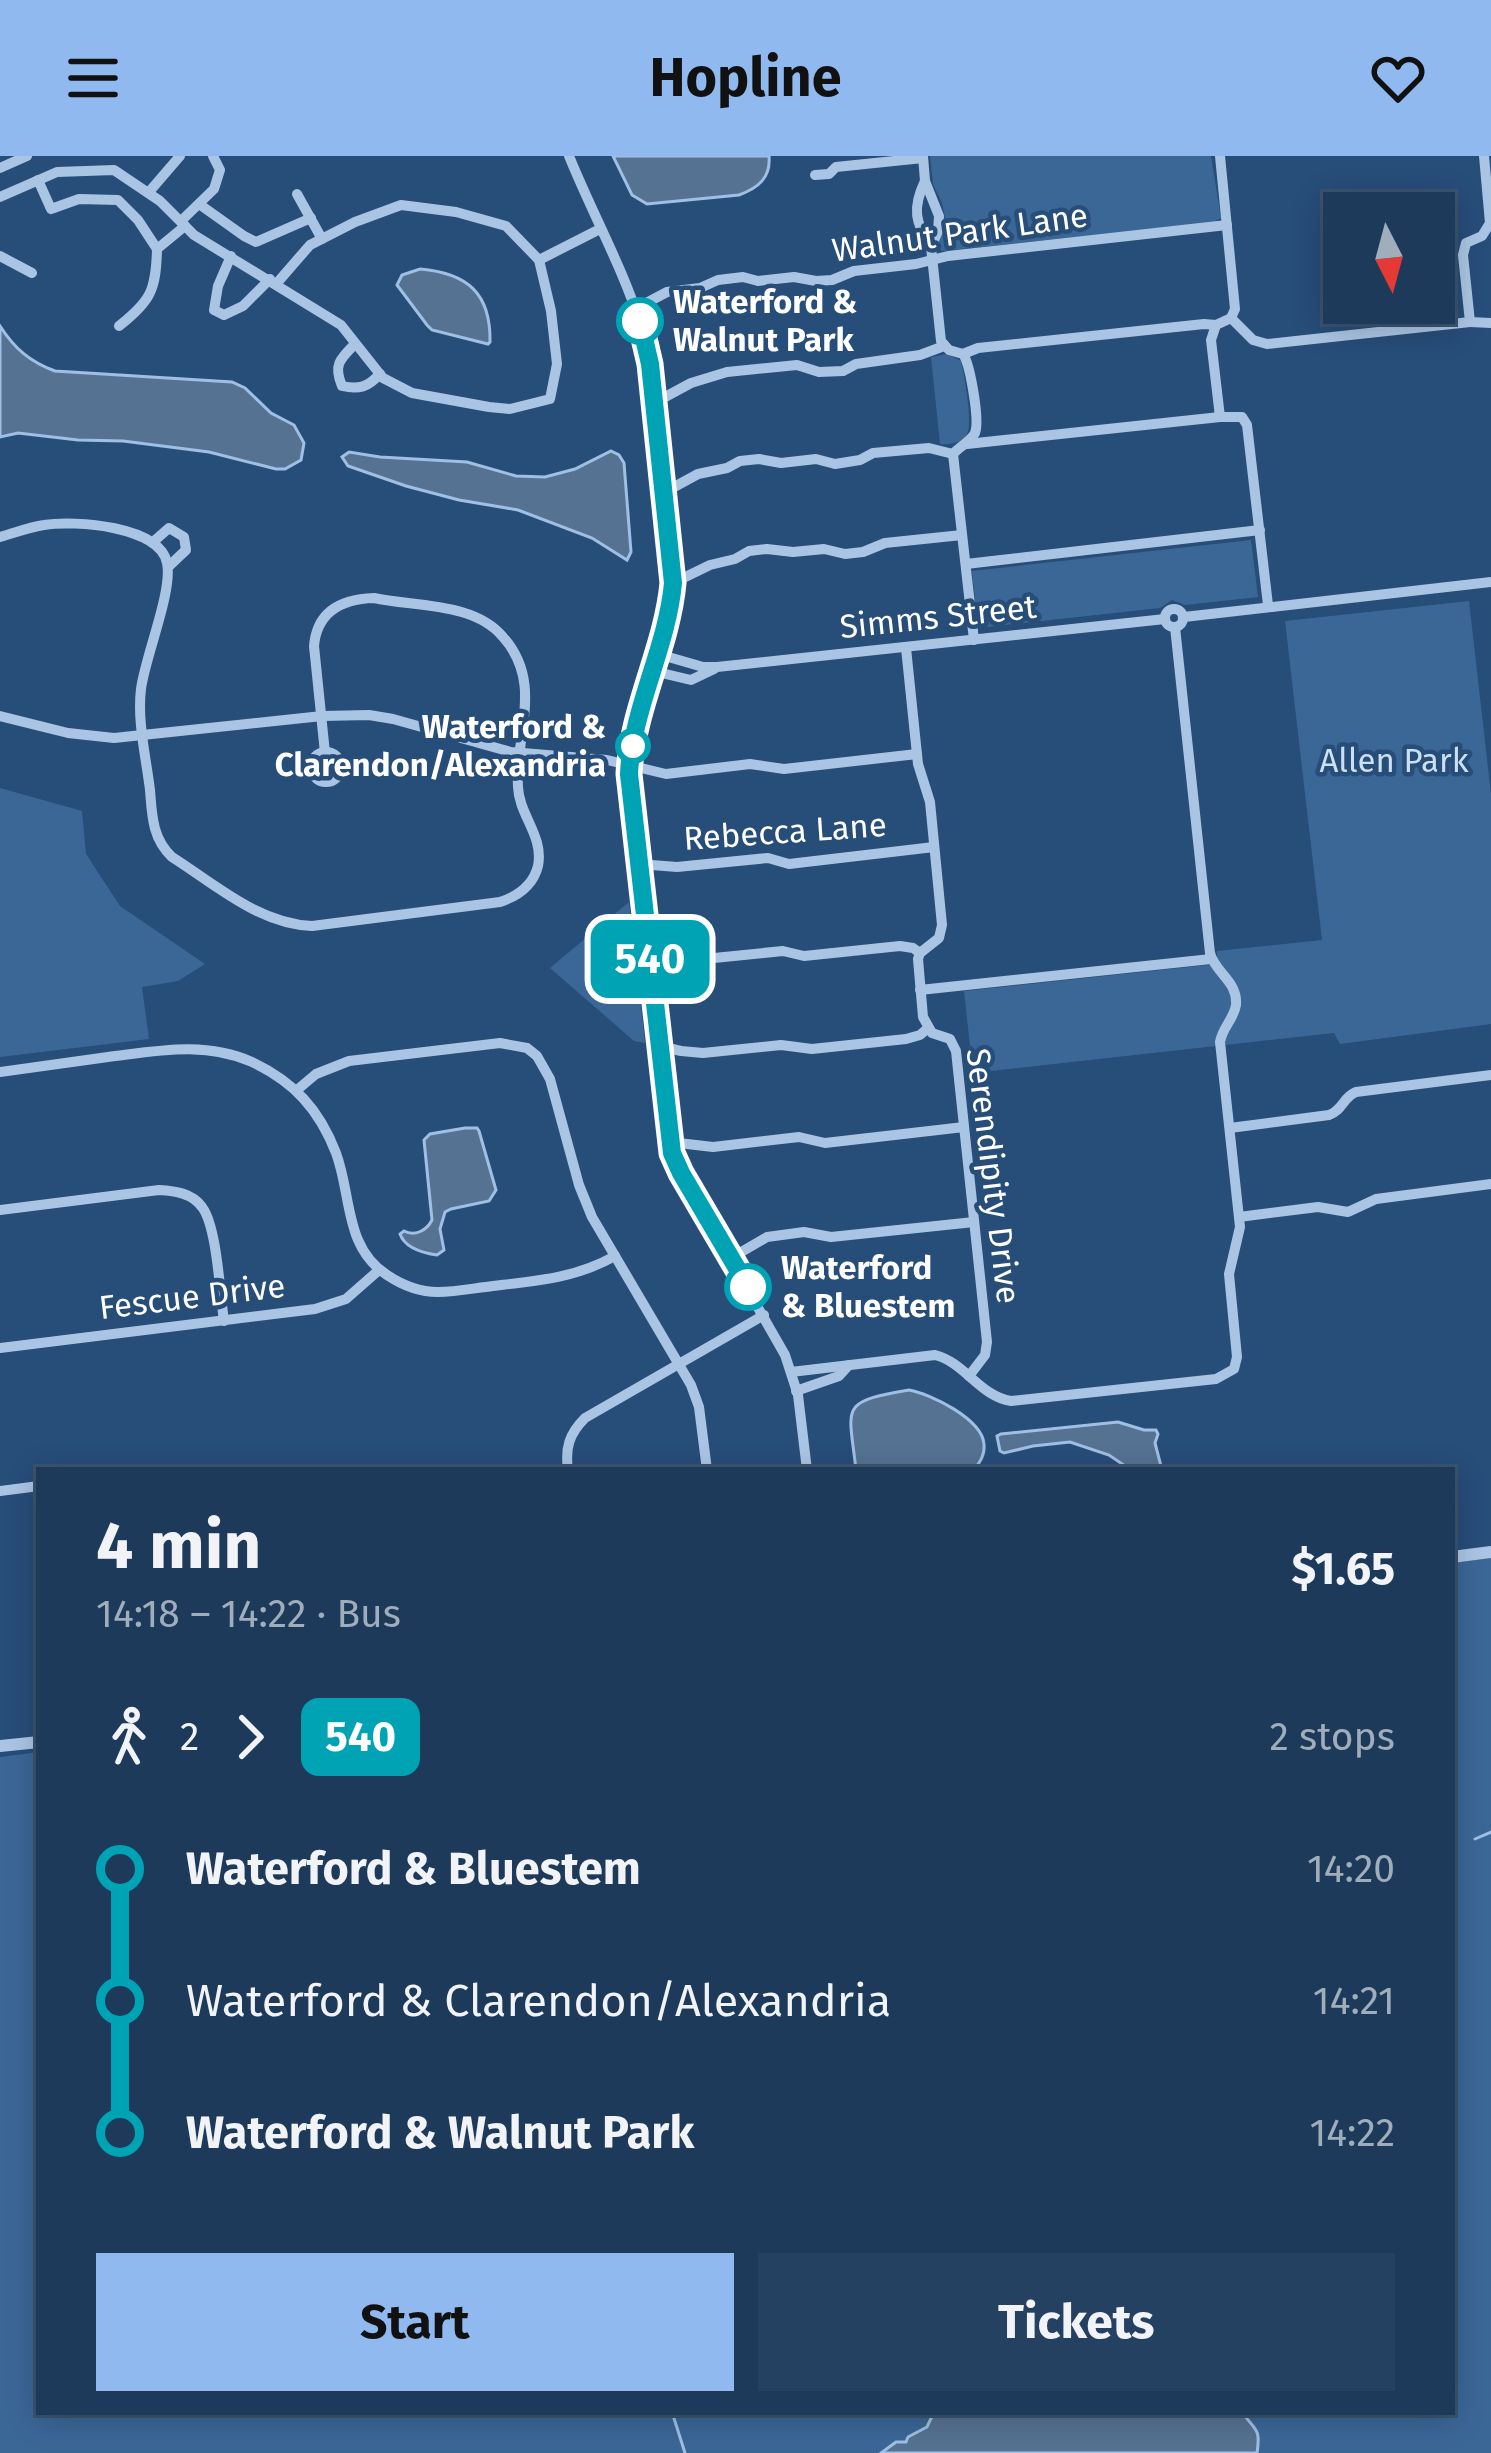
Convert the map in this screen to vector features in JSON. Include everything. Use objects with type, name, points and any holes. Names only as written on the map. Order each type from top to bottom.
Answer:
[{"type":"street","points":[[149,192],[180,156]]},
{"type":"street","points":[[157,249],[214,189],[220,170],[212,156]]},
{"type":"street","points":[[569,156],[647,346],[665,492],[673,583],[630,765],[670,1142],[681,1173],[764,1315],[791,1372],[807,1467]]},
{"type":"street","points":[[963,354],[978,348],[1216,325],[1231,318],[1235,300],[1220,156]]},
{"type":"street","points":[[1470,322],[1463,248],[1482,236],[1490,223],[1484,156]]},
{"type":"street","points":[[0,169],[23,157]]},
{"type":"street","points":[[815,176],[830,174],[836,167],[923,157],[925,182],[939,216],[931,247]]},
{"type":"street","points":[[0,197],[82,164],[114,170],[149,192],[194,235],[231,256],[273,281],[341,325],[380,374],[412,393],[510,409],[550,399],[557,364],[539,260],[506,226],[456,212],[401,205],[310,245],[273,281],[243,306],[224,315],[214,310],[231,256]]},
{"type":"street","points":[[38,180],[51,208],[79,199],[118,200],[157,249],[156,280],[142,308],[119,326]]},
{"type":"street","points":[[925,182],[915,216],[931,247],[940,340],[963,354],[969,364],[976,426],[971,439],[958,450]]},
{"type":"street","points":[[297,194],[322,239]]},
{"type":"street","points":[[199,204],[256,242],[311,218]]},
{"type":"street","name":"Walnut Park Lane","points":[[635,309],[667,292],[718,280],[832,280],[854,271],[948,256],[1227,225]]},
{"type":"street","points":[[539,260],[600,229]]},
{"type":"street","points":[[0,256],[32,273]]},
{"type":"street","points":[[1231,318],[1253,340],[1267,344],[1491,323]]},
{"type":"street","points":[[1216,325],[1211,340],[1220,417]]},
{"type":"street","points":[[355,344],[341,358],[337,373],[342,386],[357,390],[380,374]]},
{"type":"street","points":[[654,403],[727,372],[796,365],[819,372],[843,370],[920,356],[944,346]]},
{"type":"street","points":[[665,492],[698,474],[740,461],[816,459],[835,464],[873,453],[958,450],[1238,416],[1247,425],[1268,605]]},
{"type":"street","points":[[958,450],[974,640]]},
{"type":"street","points":[[0,537],[68,524],[131,532],[153,542],[165,555],[168,578],[140,698],[154,825],[162,848],[264,916],[312,926],[500,902],[518,895],[534,878],[539,856],[518,793],[527,696],[522,670],[499,632],[479,618],[374,598],[330,610],[315,632],[314,646],[325,753]]},
{"type":"street","points":[[153,542],[169,528],[184,537],[186,550],[168,567]]},
{"type":"street","points":[[966,564],[1260,530]]},
{"type":"street","points":[[673,583],[749,551],[824,549],[845,554],[885,543],[962,535]]},
{"type":"street","name":"Simms Street","points":[[658,654],[717,667],[1175,621],[1268,605],[1491,582]]},
{"type":"street","points":[[791,1372],[935,1355],[947,1358],[998,1398],[1011,1401],[1216,1379],[1234,1370],[1237,1357],[1228,1274],[1240,1234],[1220,1034],[1236,1004],[1231,981],[1211,959],[1175,621]]},
{"type":"street","name":"Serendipity Drive","points":[[906,648],[917,754],[928,794],[941,932],[936,943],[920,953],[917,967],[927,1029],[954,1043],[987,1346],[970,1376]]},
{"type":"street","name":"Simms Street","points":[[653,671],[691,680],[717,667]]},
{"type":"street","points":[[0,716],[89,737],[349,713],[393,719],[520,753],[607,760],[666,773],[750,764],[784,770],[917,754]]},
{"type":"street","name":"Rebecca Lane","points":[[639,864],[677,867],[768,858],[789,864],[934,848]]},
{"type":"street","points":[[649,952],[694,960],[899,946],[920,953]]},
{"type":"street","points":[[920,990],[1211,959]]},
{"type":"street","points":[[659,1046],[692,1053],[781,1045],[812,1049],[906,1039],[927,1029]]},
{"type":"street","points":[[298,1090],[316,1074],[349,1061],[500,1043],[527,1048],[537,1056],[550,1078],[584,1200],[680,1364],[699,1407],[707,1467]]},
{"type":"street","points":[[0,1072],[193,1048],[246,1060],[298,1090],[312,1108],[336,1153],[356,1239],[379,1270],[408,1286],[437,1292],[576,1274],[615,1256]]},
{"type":"street","points":[[1230,1128],[1329,1115],[1356,1092],[1491,1075]]},
{"type":"street","points":[[670,1142],[713,1147],[799,1137],[825,1143],[964,1127]]},
{"type":"street","points":[[1239,1217],[1318,1207],[1348,1212],[1376,1199],[1491,1184]]},
{"type":"street","points":[[0,1210],[159,1190],[191,1197],[202,1206],[211,1228],[224,1321]]},
{"type":"street","points":[[731,1258],[767,1237],[804,1232],[831,1238],[974,1222]]},
{"type":"street","name":"Fescue Drive","points":[[0,1348],[331,1305],[358,1291],[379,1270]]},
{"type":"street","points":[[568,1467],[567,1447],[580,1423],[764,1315]]},
{"type":"street","points":[[796,1390],[839,1376],[849,1365]]},
{"type":"street","points":[[0,1491],[36,1486]]},
{"type":"street","points":[[1455,1557],[1491,1552]]},
{"type":"street","points":[[0,1747],[36,1742]]},
{"type":"green space","points":[[930,156],[1211,156],[1221,218],[1212,223],[942,251],[936,245],[945,218],[933,184]]},
{"type":"green space","points":[[947,354],[961,361],[969,428],[955,443],[940,444],[931,357]]},
{"type":"green space","points":[[1251,540],[1258,597],[1185,605],[1172,600],[1160,608],[978,628],[972,571]]},
{"type":"green space","name":"Allen Park","points":[[1469,601],[1491,794],[1491,1024],[1340,1044],[1334,1033],[973,1073],[964,991],[1217,964],[1217,951],[1322,940],[1285,621]]},
{"type":"green space","points":[[0,788],[82,811],[86,854],[120,906],[205,964],[178,981],[142,987],[149,1039],[0,1057]]},
{"type":"green space","points":[[629,902],[645,1043],[634,1041],[550,968]]},
{"type":"green space","points":[[1491,1558],[1491,2453],[0,2453],[0,1757],[36,1752],[36,2415],[1455,2415],[1455,1563]]},
{"type":"shaded area","points":[[613,156],[769,156],[769,164],[762,181],[739,195],[647,204],[632,195]]},
{"type":"shaded area","points":[[420,269],[451,275],[473,289],[486,310],[488,344],[427,325],[397,285],[402,275]]},
{"type":"shaded area","points":[[0,326],[23,353],[55,371],[232,382],[294,425],[304,443],[301,460],[276,469],[209,452],[123,441],[18,433],[0,437]]},
{"type":"shaded area","points":[[611,451],[624,463],[631,552],[627,560],[592,538],[518,510],[406,486],[348,466],[342,457],[349,452],[467,462],[516,476],[545,477]]},
{"type":"shaded area","points":[[465,1128],[479,1131],[496,1190],[489,1201],[445,1212],[440,1229],[444,1250],[437,1255],[420,1251],[400,1234],[420,1231],[432,1220],[424,1140],[430,1134]]},
{"type":"shaded area","points":[[909,1390],[942,1402],[975,1426],[984,1448],[982,1458],[976,1467],[856,1467],[853,1410],[870,1399]]},
{"type":"shaded area","points":[[1118,1422],[1156,1430],[1161,1467],[1127,1467],[1109,1455],[1070,1442],[1004,1453],[997,1436]]},
{"type":"shaded area","points":[[933,2415],[1244,2415],[1256,2430],[1258,2445],[1257,2453],[881,2453],[927,2427]]},
{"type":"waterway","points":[[1475,1839],[1491,1832]]},
{"type":"waterway","points":[[673,2415],[685,2453]]},
{"type":"bus line","name":"540","points":[[640,321],[650,364],[673,583],[629,774],[659,1046],[672,1153],[748,1287]]},
{"type":"place","name":"Waterford & Walnut Park","points":[[640,321]]},
{"type":"place","name":"Waterford & Clarendon/Alexandria","points":[[633,746]]},
{"type":"place","name":"Waterford & Bluestem","points":[[748,1287]]}]
